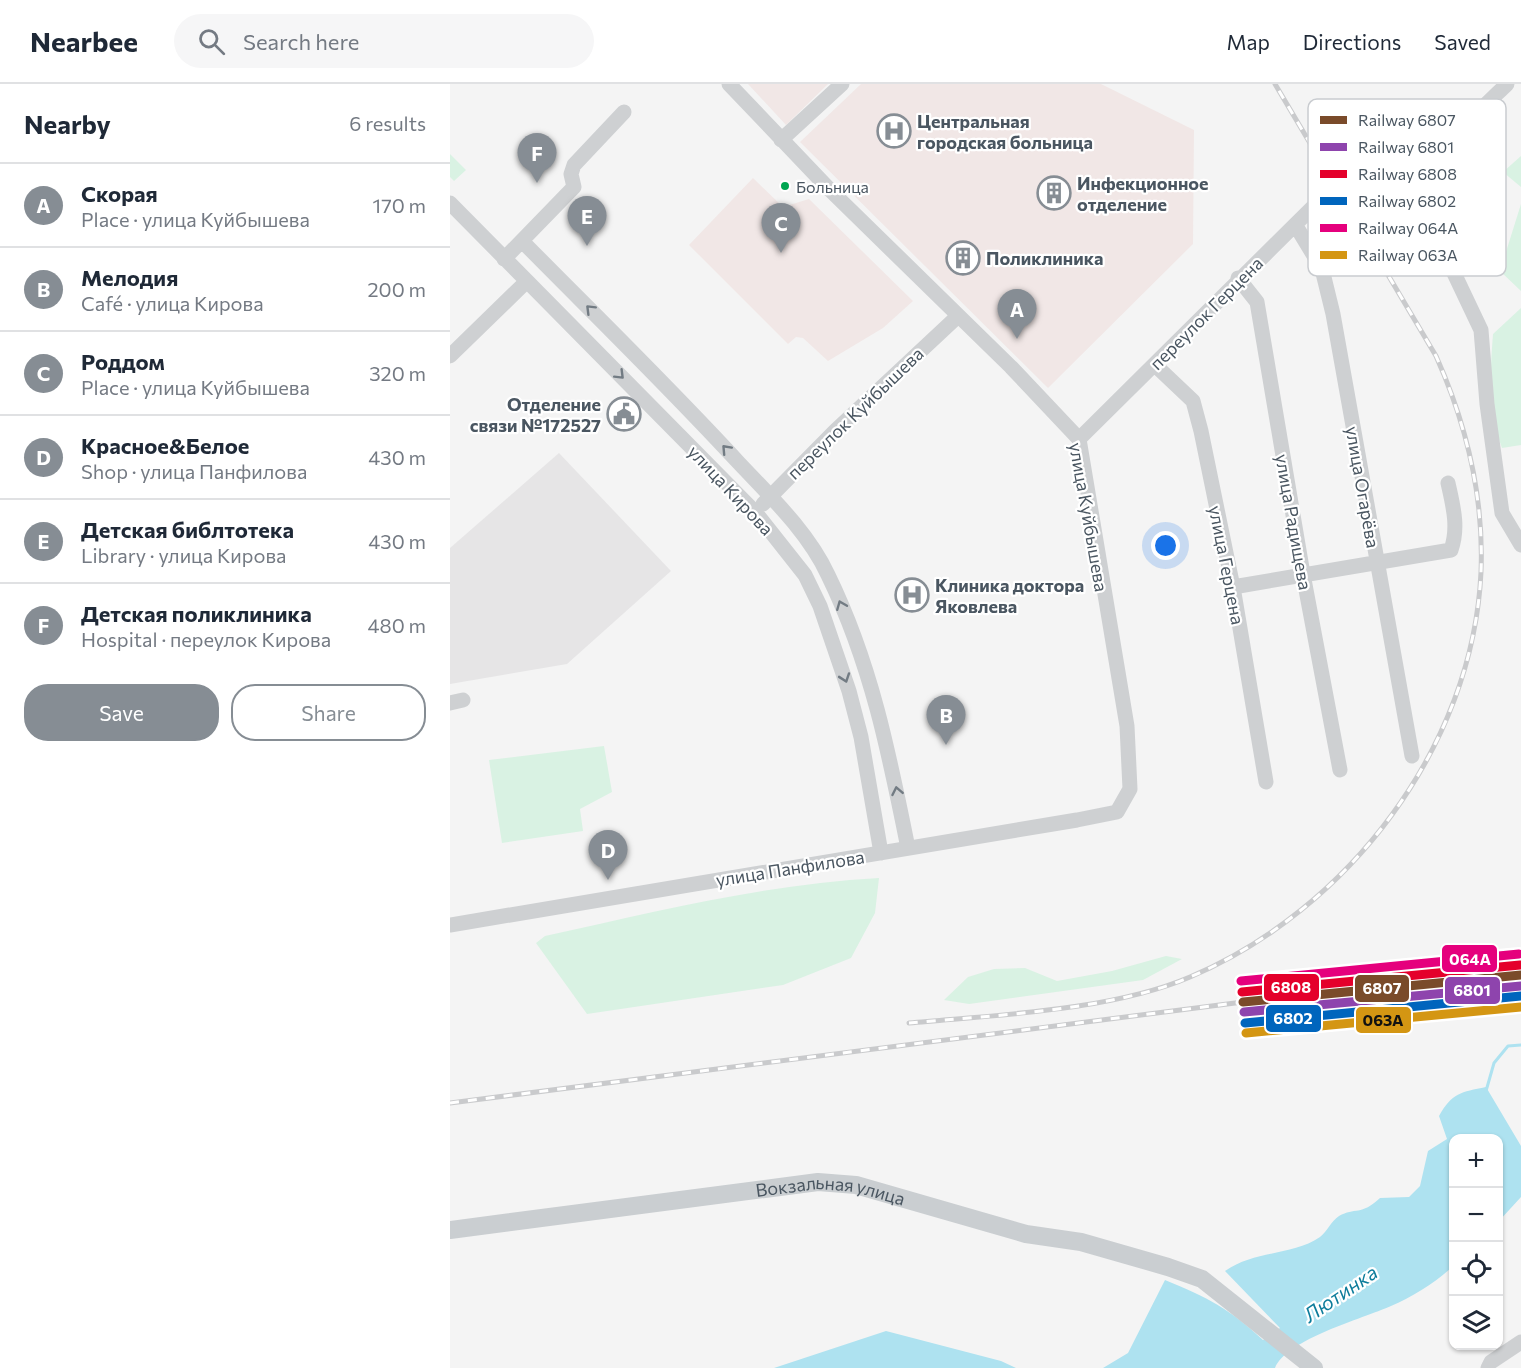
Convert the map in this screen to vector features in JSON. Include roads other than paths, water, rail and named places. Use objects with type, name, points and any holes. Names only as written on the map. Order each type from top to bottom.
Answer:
[{"type":"main road","name":"Вокзальная улица","points":[[450,1230],[819,1182],[856,1185],[1026,1234],[1081,1242],[1168,1267],[1202,1280],[1310,1364]]},
{"type":"street","name":"улица Куйбышева","points":[[729,84],[1079,440],[1127,726],[1130,789],[1125,801]]},
{"type":"street","points":[[782,140],[842,84]]},
{"type":"street","points":[[1491,99],[1507,84]]},
{"type":"street","points":[[504,259],[574,187],[571,174],[574,165],[624,112]]},
{"type":"street","name":"улица Кирова","points":[[450,203],[756,513],[805,575],[820,606],[849,691],[861,737],[881,853]]},
{"type":"street","name":"переулок Герцена","points":[[1079,440],[1238,278],[1308,213]]},
{"type":"street","name":"улица Огарёва","points":[[1296,226],[1308,246]]},
{"type":"street","name":"улица Кирова","points":[[522,241],[705,425],[811,545],[828,574],[858,647],[885,732],[908,848]]},
{"type":"street","name":"улица Огарёва","points":[[1324,276],[1333,314],[1412,756]]},
{"type":"street","points":[[1455,276],[1481,330],[1487,404],[1502,513],[1521,544]]},
{"type":"street","name":"улица Радищева","points":[[1238,278],[1257,302],[1303,574],[1340,770]]},
{"type":"street","points":[[450,356],[526,282]]},
{"type":"street","name":"переулок Куйбышева","points":[[756,513],[770,496],[957,316]]},
{"type":"street","name":"улица Герцена","points":[[1155,365],[1193,401],[1233,587],[1266,782]]},
{"type":"street","points":[[1233,587],[1451,550],[1455,538],[1455,513],[1448,483]]},
{"type":"street","name":"улица Панфилова","points":[[450,925],[1117,812],[1125,801]]},
{"type":"street","points":[[1488,1368],[1491,1362],[1521,1342]]},
{"type":"water","points":[[1486,1087],[1521,1146],[1521,1197],[1503,1217],[1503,1134],[1449,1134],[1449,1270],[1440,1278],[1399,1302],[1309,1339],[1282,1358],[1275,1368],[1103,1368],[1128,1353],[1165,1280],[1217,1305],[1240,1320],[1263,1340],[1280,1328],[1225,1271],[1249,1260],[1309,1243],[1320,1237],[1339,1216],[1368,1207],[1380,1198],[1409,1197],[1420,1186],[1428,1151],[1447,1139],[1439,1116],[1448,1102],[1470,1090]]},
{"type":"water","points":[[886,1331],[1001,1361],[1016,1368],[774,1368]]},
{"type":"waterway","name":"Лютинка","points":[[1486,1091],[1494,1063],[1508,1046],[1521,1045]]},
{"type":"railway","points":[[1275,84],[1308,140]]},
{"type":"railway","points":[[909,1023],[1052,1010],[1089,1004],[1159,988],[1190,977],[1248,948],[1301,910],[1349,866],[1392,815],[1427,759],[1454,700],[1473,637],[1481,572],[1481,544],[1471,461],[1447,381],[1436,356],[1389,276]]},
{"type":"railway","points":[[450,1103],[1243,1002]]},
{"type":"rail line","name":"064А","points":[[1241,981],[1519,954]]},
{"type":"rail line","name":"6808","points":[[1242,992],[1520,965]]},
{"type":"rail line","name":"6807","points":[[1243,1002],[1521,975]]},
{"type":"rail line","name":"6801","points":[[1244,1012],[1521,986]]},
{"type":"rail line","name":"6802","points":[[1245,1023],[1521,996]]},
{"type":"rail line","name":"063А","points":[[1246,1033],[1521,1007]]},
{"type":"place","name":"Центральная городская больница","points":[[894,131]]},
{"type":"place","name":"Детская поликлиника","points":[[537,183]]},
{"type":"place","name":"Больница","points":[[785,186]]},
{"type":"place","name":"Инфекционное отделение","points":[[1054,193]]},
{"type":"place","name":"Детская библтотека","points":[[587,246]]},
{"type":"place","name":"Роддом","points":[[781,253]]},
{"type":"place","name":"Поликлиника","points":[[963,258]]},
{"type":"place","name":"Скорая","points":[[1017,339]]},
{"type":"place","name":"Отделение связи №172527","points":[[624,414]]},
{"type":"place","name":"Клиника доктора Яковлева","points":[[912,595]]},
{"type":"place","name":"Мелодия","points":[[946,745]]},
{"type":"place","name":"Красное&Белое","points":[[608,880]]}]
